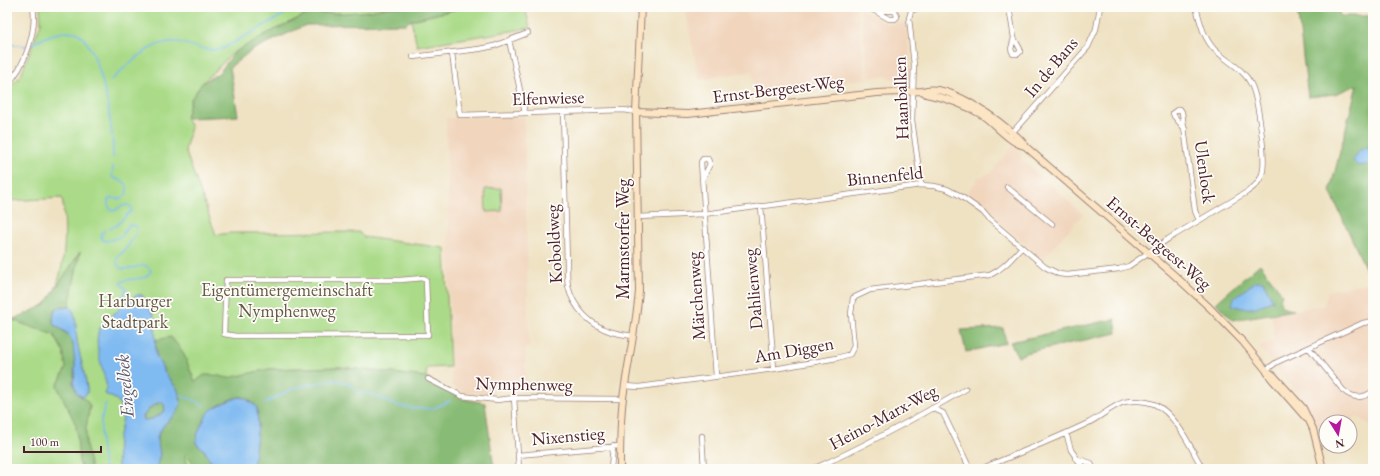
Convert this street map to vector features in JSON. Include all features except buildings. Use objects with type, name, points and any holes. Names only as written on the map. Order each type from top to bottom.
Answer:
[{"type":"street","points":[[7,84],[14,77],[30,39],[34,21],[33,7]]},
{"type":"street","name":"Marmstorfer Weg","points":[[620,469],[623,399],[640,291],[636,112],[641,7]]},
{"type":"street","points":[[868,7],[873,10]]},
{"type":"street","name":"Haanbalken","points":[[919,7],[911,11],[909,18],[914,57],[912,120],[921,185]]},
{"type":"street","points":[[1009,7],[1014,38]]},
{"type":"street","name":"In de Bans","points":[[1010,134],[1088,47],[1096,29],[1100,7]]},
{"type":"street","name":"Binnenfeld","points":[[638,217],[704,214],[921,185],[942,188],[959,195],[983,212],[1021,248],[1052,272],[1067,276],[1129,266],[1199,220],[1254,187],[1262,174],[1264,163],[1255,96],[1251,84],[1242,72],[1214,48],[1208,40],[1203,32],[1196,7]]},
{"type":"street","points":[[412,57],[478,49],[509,40],[528,32]]},
{"type":"street","points":[[509,40],[525,113]]},
{"type":"street","name":"Elfenwiese","points":[[452,52],[460,115],[629,110],[636,112]]},
{"type":"street","name":"Ernst-Bergeest-Weg","points":[[636,112],[688,114],[877,92],[927,90],[940,92],[968,101],[984,110],[1010,134],[1023,142],[1025,146],[1218,316],[1266,370],[1301,414],[1309,421],[1315,436],[1323,469]]},
{"type":"street","name":"Koboldweg","points":[[562,112],[566,264],[567,280],[571,295],[582,313],[601,328],[611,332],[633,336]]},
{"type":"street","name":"Ulenlock","points":[[1185,129],[1195,211],[1199,220]]},
{"type":"street","name":"Märchenweg","points":[[702,180],[716,376]]},
{"type":"street","points":[[1007,187],[1052,224]]},
{"type":"street","name":"Dahlienweg","points":[[761,206],[774,369]]},
{"type":"street","name":"Am Diggen","points":[[625,386],[639,387],[774,369],[832,359],[850,354],[854,346],[851,314],[852,298],[870,290],[990,275],[1007,263],[1021,248]]},
{"type":"street","points":[[424,278],[426,280],[428,335],[236,336],[224,334],[226,280],[400,280],[424,278]]},
{"type":"street","points":[[1266,370],[1277,362],[1363,323],[1373,321]]},
{"type":"street","points":[[1309,348],[1344,390],[1350,395],[1355,397],[1363,396],[1373,391]]},
{"type":"street","name":"Nymphenweg","points":[[428,379],[462,396],[497,400],[514,398],[623,399]]},
{"type":"street","name":"Heino-Marx-Weg","points":[[813,469],[855,449],[966,388]]},
{"type":"street","points":[[514,398],[520,469]]},
{"type":"street","points":[[981,469],[1089,423],[1114,406],[1126,402],[1137,401],[1155,404],[1166,412],[1176,423],[1203,469]]},
{"type":"street","points":[[932,408],[943,413],[970,469]]},
{"type":"street","points":[[1066,433],[1071,450],[1084,469]]},
{"type":"street","points":[[702,436],[704,469]]},
{"type":"street","points":[[611,469],[612,446]]},
{"type":"street","name":"Nixenstieg","points":[[518,455],[620,446]]},
{"type":"street","points":[[1076,458],[1091,463],[1091,469]]},
{"type":"shaded area","points":[[685,7],[857,7],[866,79],[756,94],[752,71],[699,80]]},
{"type":"shaded area","points":[[860,9],[888,24],[906,22],[911,78],[904,82],[885,76],[869,78]]},
{"type":"shaded area","points":[[524,117],[529,348],[525,348],[526,380],[489,379],[489,393],[467,393],[452,386],[446,118]]},
{"type":"shaded area","points":[[1013,146],[1020,152],[1021,159],[1083,214],[1043,259],[966,194],[979,177],[990,173]]},
{"type":"shaded area","points":[[1371,282],[1373,285],[1373,427],[1358,417],[1358,414],[1318,414],[1318,424],[1308,407],[1259,347],[1275,339],[1271,314],[1324,305],[1328,291]]},
{"type":"green space","name":"Harburger Stadtpark","points":[[40,7],[406,7],[299,20],[233,53],[202,83],[186,118],[191,127],[185,150],[216,235],[230,233],[359,232],[363,237],[445,248],[450,367],[427,368],[426,377],[340,367],[269,369],[229,379],[494,469],[7,469],[7,319],[12,320],[45,304],[52,295],[58,283],[64,254],[65,223],[62,198],[7,201],[7,88],[20,77],[41,23]]},
{"type":"green space","points":[[391,7],[466,7],[411,20],[405,24],[306,25],[252,50],[230,67],[238,116],[186,118],[191,99],[202,83],[219,73],[235,52],[262,36],[309,13],[343,13],[370,11]]},
{"type":"green space","points":[[466,7],[525,7],[530,28],[417,46],[411,20]]},
{"type":"green space","points":[[1297,7],[1329,7],[1339,12],[1340,16],[1372,16],[1373,285],[1330,191],[1357,85],[1335,94],[1308,97]]},
{"type":"green space","points":[[501,188],[502,211],[486,212],[485,189]]},
{"type":"green space","points":[[80,252],[69,307],[54,310],[53,324],[70,337],[75,356],[73,382],[80,396],[86,400],[90,406],[86,429],[86,445],[91,469],[82,469],[79,462],[76,425],[57,386],[66,368],[63,351],[54,335],[12,320],[45,305]]},
{"type":"green space","points":[[1260,264],[1282,294],[1280,302],[1282,306],[1294,310],[1232,320],[1216,303]]},
{"type":"green space","points":[[1115,319],[1117,333],[1025,353],[1018,357],[1010,342]]},
{"type":"green space","points":[[1003,328],[1006,343],[966,352],[961,330]]},
{"type":"green space","points":[[171,337],[183,352],[195,382],[204,375],[214,375],[228,378],[269,369],[340,367],[426,377],[463,399],[485,403],[494,469],[473,469],[472,464],[430,469],[253,469],[258,425],[257,407],[248,399],[239,397],[221,404],[214,409],[208,414],[201,426],[197,444],[204,450],[215,469],[197,469],[187,454],[185,456],[189,469],[156,469],[159,457],[158,435],[164,425],[177,413],[181,401],[178,390],[165,373],[156,355],[155,340]]},
{"type":"green space","points":[[163,402],[165,408],[164,412],[152,419],[144,420],[143,417],[148,410]]},
{"type":"water","points":[[1373,146],[1373,159],[1367,165],[1358,166],[1353,161],[1361,150],[1366,147]]},
{"type":"water","points":[[1256,281],[1263,281],[1273,301],[1257,307],[1248,308],[1232,305],[1234,298]]},
{"type":"water","points":[[142,295],[154,316],[156,355],[165,373],[178,390],[181,404],[177,413],[164,425],[158,435],[157,440],[160,454],[156,469],[118,469],[118,444],[123,416],[117,400],[105,394],[107,388],[97,344],[97,336],[101,327],[123,305],[135,296]],"holes":[[[163,402],[165,408],[164,412],[152,419],[144,420],[143,417],[150,408],[155,404]]]},
{"type":"water","points":[[71,307],[76,320],[77,341],[87,388],[87,394],[83,397],[77,394],[73,382],[75,375],[75,364],[73,344],[68,334],[53,324],[54,311],[58,308]]},
{"type":"water","points":[[239,397],[245,398],[257,407],[258,425],[253,469],[215,469],[204,450],[196,444],[198,432],[211,410],[223,403]]},
{"type":"waterway","points":[[110,81],[134,59],[152,47],[162,43],[183,43],[207,49],[222,49],[297,7]]},
{"type":"waterway","name":"Engelbek","points":[[30,45],[46,37],[63,32],[76,32],[85,41],[93,54],[105,90],[109,110],[113,158]]},
{"type":"waterway","name":"Engelbek","points":[[7,44],[27,46]]},
{"type":"waterway","name":"Engelbek","points":[[109,228],[116,226],[132,210],[128,205],[122,206],[114,211],[108,206],[109,199],[122,198],[126,196],[127,192],[125,183],[112,177],[113,166]]},
{"type":"waterway","name":"Engelbek","points":[[105,230],[101,237],[103,240],[107,241],[121,237],[129,225],[136,226],[136,234],[117,258],[117,264],[122,269],[145,265],[151,271],[145,277],[129,279],[121,282],[126,289],[123,297],[126,305]]},
{"type":"waterway","points":[[265,403],[294,388],[333,380],[348,383],[358,393],[371,394],[395,405],[411,408],[432,409],[450,401]]},
{"type":"waterway","points":[[179,396],[192,399],[204,406]]},
{"type":"waterway","points":[[104,469],[101,440],[101,420],[106,403]]},
{"type":"park label","name":"Eigentümergemeinschaft Nymphenweg","points":[[287,300]]}]
